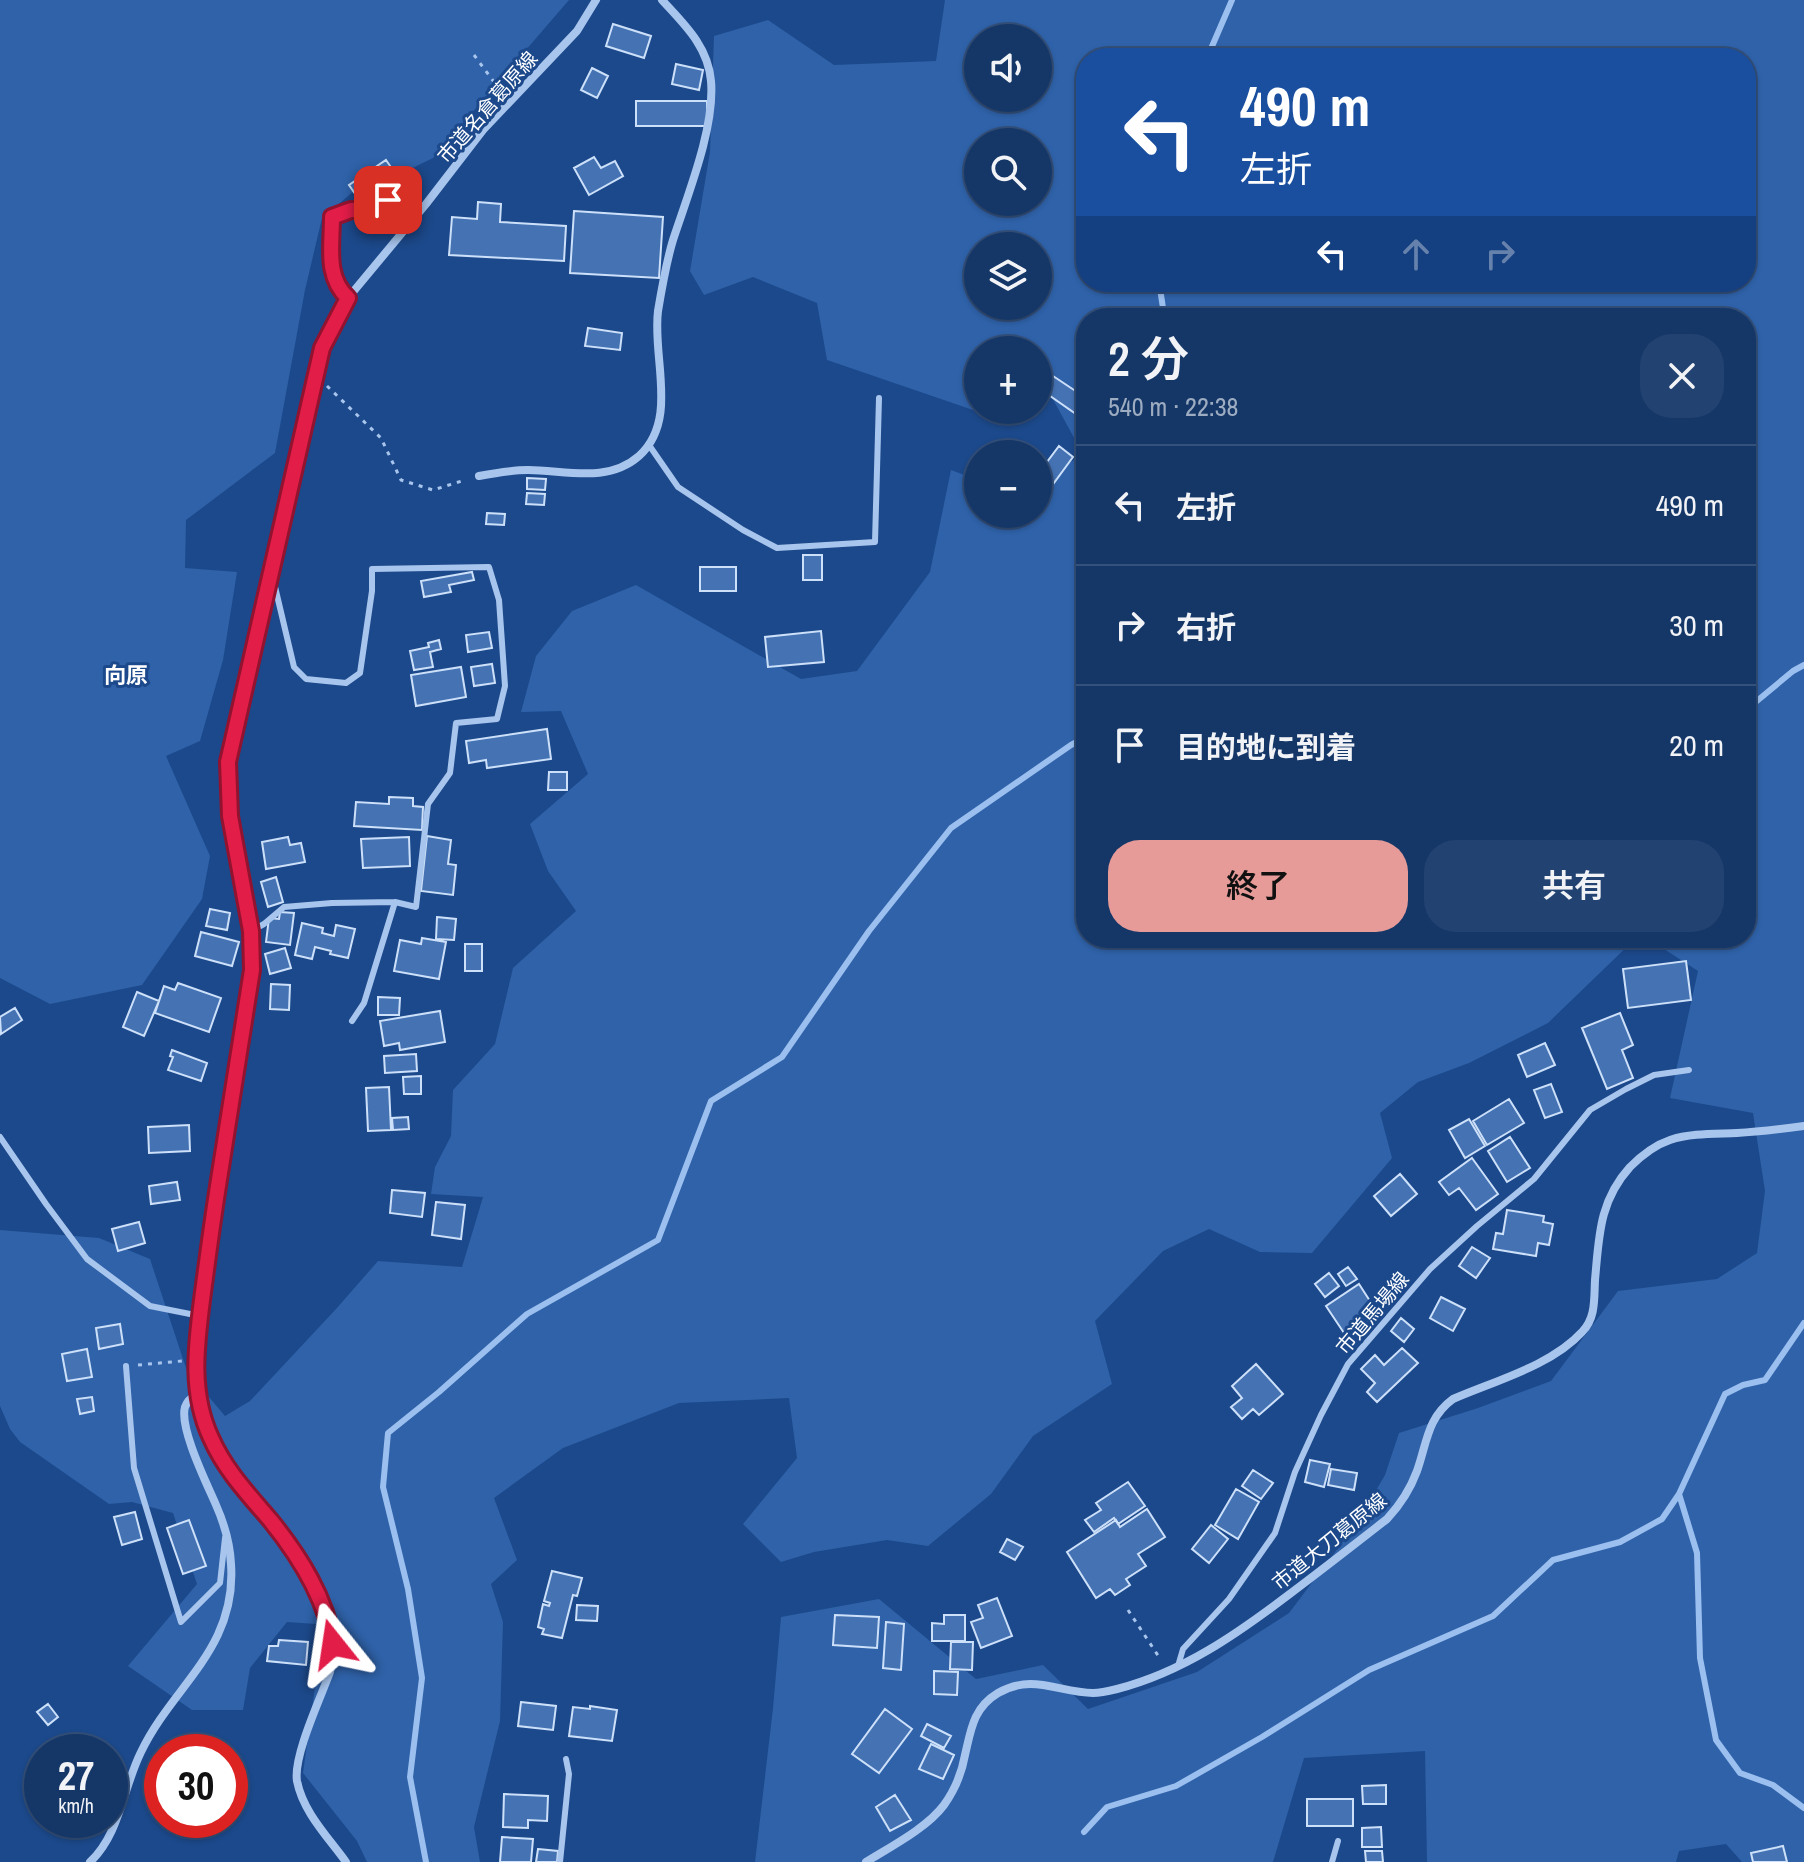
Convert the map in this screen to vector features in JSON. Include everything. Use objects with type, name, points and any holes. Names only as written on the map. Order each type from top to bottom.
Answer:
[{"type":"street","name":"市道名倉葛原線","points":[[346,1862],[313,1819],[298,1783],[297,1770],[300,1753],[330,1672],[333,1644],[330,1624],[322,1602],[291,1548],[234,1478],[219,1454],[197,1394],[195,1360],[200,1316],[252,970],[251,931],[230,816],[228,762],[322,348],[348,298],[483,130],[577,31],[596,0]]},
{"type":"street","points":[[479,476],[528,470],[605,472],[626,465],[649,445],[656,433],[662,393],[657,337],[662,290],[699,158],[712,98],[711,76],[700,43],[662,0]]},
{"type":"street","name":"市道大刀葛原線","points":[[866,1862],[933,1817],[944,1805],[960,1775],[970,1727],[984,1705],[998,1693],[1034,1684],[1091,1693],[1112,1691],[1178,1666],[1240,1632],[1387,1519],[1409,1489],[1435,1415],[1444,1406],[1453,1399],[1545,1360],[1584,1331],[1594,1310],[1599,1229],[1610,1194],[1622,1176],[1650,1149],[1686,1136],[1804,1126]]},
{"type":"street","points":[[90,1862],[102,1851],[110,1836],[141,1752],[209,1653],[228,1606],[232,1578],[229,1546],[191,1445],[186,1422],[185,1408],[197,1394]]},
{"type":"lane","points":[[348,298],[339,290],[331,273],[332,217],[351,210],[368,210],[388,200]]},
{"type":"lane","points":[[649,445],[678,487],[743,530],[777,548],[875,542],[879,398]]},
{"type":"lane","points":[[251,931],[284,907],[395,902],[416,907],[428,804],[450,773],[456,723],[497,719],[505,686],[499,600],[489,567],[372,569],[372,591],[360,673],[346,683],[306,679],[294,667],[271,569]]},
{"type":"lane","points":[[352,1021],[364,1003],[395,902]]},
{"type":"lane","name":"市道馬場線","points":[[1178,1666],[1183,1649],[1229,1599],[1275,1533],[1295,1472],[1348,1364],[1430,1269],[1534,1179],[1590,1110],[1654,1075],[1689,1070]]},
{"type":"lane","points":[[0,1137],[87,1259],[150,1306],[200,1316]]},
{"type":"lane","points":[[126,1366],[134,1468],[181,1622],[220,1583],[225,1534]]},
{"type":"lane","points":[[560,1862],[568,1785],[566,1759]]},
{"type":"lane","points":[[1332,1862],[1338,1841]]},
{"type":"path","points":[[474,55],[509,103]]},
{"type":"path","points":[[315,375],[381,438],[401,480],[433,490],[479,476]]},
{"type":"path","points":[[126,1366],[195,1360]]},
{"type":"path","points":[[1128,1610],[1168,1670]]},
{"type":"shaded area","points":[[0,0],[569,0],[433,158],[392,178],[360,186],[322,218],[305,290],[275,453],[186,520],[185,568],[237,572],[223,660],[200,741],[166,756],[210,856],[202,899],[142,985],[50,1004],[0,978]]},
{"type":"shaded area","points":[[945,0],[1804,0],[1804,1862],[1742,1862],[1726,1844],[1679,1851],[1676,1862],[1427,1862],[1425,1751],[1304,1758],[1273,1862],[755,1862],[781,1617],[879,1599],[976,1679],[1043,1665],[1088,1709],[1197,1672],[1289,1613],[1357,1523],[1385,1475],[1399,1433],[1551,1381],[1618,1291],[1717,1279],[1757,1253],[1765,1191],[1753,1113],[1670,1098],[1698,971],[1662,948],[1756,948],[1756,308],[1076,308],[1076,441],[1052,398],[1052,336],[964,336],[964,407],[827,360],[817,303],[753,277],[704,295],[690,271],[710,152],[714,36],[768,20],[834,65],[936,61]]},
{"type":"shaded area","points":[[1076,459],[1076,948],[1626,948],[1548,1023],[1469,1063],[1418,1082],[1380,1113],[1392,1158],[1312,1253],[1260,1252],[1209,1229],[1163,1251],[1095,1321],[1112,1384],[1033,1436],[991,1494],[928,1546],[887,1540],[814,1552],[781,1562],[743,1524],[797,1458],[789,1398],[679,1403],[563,1448],[494,1498],[517,1560],[491,1584],[503,1622],[500,1721],[474,1827],[480,1862],[367,1862],[357,1841],[303,1773],[317,1673],[316,1624],[287,1622],[250,1668],[243,1710],[192,1710],[128,1666],[197,1584],[173,1513],[132,1502],[109,1504],[20,1442],[10,1429],[0,1406],[0,1230],[99,1238],[150,1259],[187,1371],[225,1416],[250,1401],[378,1261],[462,1267],[483,1197],[431,1194],[435,1167],[451,1136],[453,1090],[495,1044],[513,968],[576,911],[548,871],[530,824],[588,774],[561,711],[521,712],[536,656],[572,611],[636,585],[801,679],[857,671],[930,572],[951,470],[964,475],[964,528],[1052,528],[1052,470]]},
{"type":"building","points":[[613,24],[651,36],[644,58],[606,46]]},
{"type":"building","points":[[676,64],[703,70],[699,90],[672,84]]},
{"type":"building","points":[[592,68],[608,76],[597,98],[581,90]]},
{"type":"building","points":[[636,101],[707,101],[707,126],[636,126]]},
{"type":"building","points":[[594,157],[601,168],[615,161],[623,176],[589,195],[574,168]]},
{"type":"building","points":[[386,160],[404,186],[391,195],[387,189],[375,198],[369,190],[358,198],[349,185]]},
{"type":"building","points":[[478,202],[501,204],[500,222],[566,226],[564,261],[449,255],[452,217],[477,219]]},
{"type":"building","points":[[574,211],[663,217],[659,278],[570,273]]},
{"type":"building","points":[[588,328],[622,333],[620,350],[585,346]]},
{"type":"building","points":[[1053,376],[1076,391],[1076,414],[1052,397]]},
{"type":"building","points":[[1059,446],[1073,457],[1052,486],[1052,455]]},
{"type":"building","points":[[527,478],[546,479],[545,490],[527,489]]},
{"type":"building","points":[[527,493],[545,494],[544,505],[526,504]]},
{"type":"building","points":[[487,513],[505,514],[504,525],[486,524]]},
{"type":"building","points":[[803,555],[822,555],[822,580],[803,580]]},
{"type":"building","points":[[700,567],[736,567],[736,591],[700,591]]},
{"type":"building","points":[[472,572],[474,580],[449,585],[451,592],[424,597],[421,581]]},
{"type":"building","points":[[821,631],[824,662],[768,667],[765,637]]},
{"type":"building","points":[[489,632],[492,648],[468,652],[466,635]]},
{"type":"building","points":[[439,640],[441,649],[430,652],[433,667],[414,670],[410,651],[429,647],[428,643]]},
{"type":"building","points":[[492,664],[495,683],[474,686],[471,667]]},
{"type":"building","points":[[461,667],[466,697],[416,706],[411,675]]},
{"type":"building","points":[[547,729],[551,759],[487,768],[486,760],[469,763],[466,741]]},
{"type":"building","points":[[549,772],[567,772],[567,790],[548,790]]},
{"type":"building","points":[[389,797],[413,798],[413,806],[423,807],[422,830],[354,826],[356,802],[389,804]]},
{"type":"building","points":[[427,836],[451,840],[448,864],[456,865],[453,895],[421,891]]},
{"type":"building","points":[[288,837],[290,845],[301,843],[305,862],[266,869],[262,842]]},
{"type":"building","points":[[409,837],[410,866],[363,868],[361,839]]},
{"type":"building","points":[[276,877],[283,902],[268,907],[261,882]]},
{"type":"building","points":[[210,909],[230,913],[227,930],[206,926]]},
{"type":"building","points":[[280,912],[294,913],[290,945],[266,942],[269,918],[279,919]]},
{"type":"building","points":[[437,917],[456,919],[454,940],[436,939]]},
{"type":"building","points":[[302,923],[323,928],[322,933],[334,936],[336,925],[355,929],[348,958],[315,947],[312,959],[295,955]]},
{"type":"building","points":[[201,932],[239,942],[232,966],[195,956]]},
{"type":"building","points":[[422,938],[446,942],[439,979],[394,971],[400,940],[421,944]]},
{"type":"building","points":[[465,944],[482,944],[482,971],[465,971]]},
{"type":"building","points":[[285,948],[291,968],[270,974],[265,954]]},
{"type":"building","points":[[1686,961],[1691,1000],[1628,1008],[1623,969]]},
{"type":"building","points":[[178,983],[221,998],[209,1032],[155,1013],[164,986],[175,990]]},
{"type":"building","points":[[271,984],[290,985],[289,1010],[270,1009]]},
{"type":"building","points":[[137,992],[159,1001],[144,1036],[123,1027]]},
{"type":"building","points":[[378,997],[400,998],[399,1015],[378,1015]]},
{"type":"building","points":[[15,1008],[22,1020],[1,1034],[0,1017]]},
{"type":"building","points":[[440,1011],[445,1042],[400,1050],[399,1043],[384,1046],[380,1021]]},
{"type":"building","points":[[1620,1013],[1633,1045],[1622,1050],[1633,1078],[1607,1089],[1582,1028]]},
{"type":"building","points":[[1545,1043],[1555,1065],[1527,1077],[1518,1055]]},
{"type":"building","points":[[172,1050],[207,1063],[201,1081],[168,1070]]},
{"type":"building","points":[[416,1054],[417,1071],[385,1073],[384,1056]]},
{"type":"building","points":[[421,1076],[421,1094],[404,1094],[403,1077]]},
{"type":"building","points":[[1551,1084],[1562,1112],[1545,1118],[1534,1090]]},
{"type":"building","points":[[389,1087],[391,1130],[368,1131],[366,1088]]},
{"type":"building","points":[[1509,1099],[1524,1123],[1487,1145],[1473,1121]]},
{"type":"building","points":[[408,1117],[409,1129],[393,1130],[392,1118]]},
{"type":"building","points":[[1469,1119],[1485,1146],[1465,1158],[1449,1130]]},
{"type":"building","points":[[189,1125],[190,1151],[149,1153],[148,1127]]},
{"type":"building","points":[[1510,1137],[1530,1168],[1507,1182],[1488,1151]]},
{"type":"building","points":[[1472,1158],[1498,1194],[1476,1210],[1459,1188],[1449,1195],[1439,1182]]},
{"type":"building","points":[[1400,1174],[1417,1194],[1391,1216],[1374,1196]]},
{"type":"building","points":[[177,1182],[180,1200],[151,1204],[149,1186]]},
{"type":"building","points":[[392,1190],[425,1193],[422,1217],[390,1213]]},
{"type":"building","points":[[436,1202],[465,1205],[461,1239],[432,1235]]},
{"type":"building","points":[[1507,1210],[1544,1216],[1543,1222],[1553,1224],[1549,1245],[1538,1243],[1536,1256],[1493,1249],[1496,1233],[1503,1234]]},
{"type":"building","points":[[139,1222],[145,1243],[118,1251],[112,1229]]},
{"type":"building","points":[[1472,1247],[1490,1258],[1476,1278],[1459,1266]]},
{"type":"building","points":[[1348,1267],[1357,1279],[1346,1286],[1338,1274]]},
{"type":"building","points":[[1329,1273],[1339,1286],[1325,1297],[1315,1284]]},
{"type":"building","points":[[1359,1284],[1379,1315],[1346,1336],[1326,1306]]},
{"type":"building","points":[[1441,1297],[1465,1309],[1453,1331],[1430,1318]]},
{"type":"building","points":[[1401,1318],[1414,1329],[1404,1342],[1391,1331]]},
{"type":"building","points":[[120,1324],[123,1344],[99,1349],[96,1328]]},
{"type":"building","points":[[1402,1348],[1418,1363],[1377,1402],[1367,1392],[1375,1383],[1361,1369],[1375,1355],[1384,1365]]},
{"type":"building","points":[[87,1349],[92,1377],[67,1381],[62,1354]]},
{"type":"building","points":[[1256,1364],[1283,1394],[1259,1415],[1253,1409],[1242,1419],[1231,1407],[1242,1398],[1232,1386]]},
{"type":"building","points":[[92,1397],[94,1411],[80,1414],[77,1399]]},
{"type":"building","points":[[1310,1460],[1330,1464],[1324,1487],[1305,1482]]},
{"type":"building","points":[[1331,1469],[1357,1473],[1354,1490],[1328,1485]]},
{"type":"building","points":[[1253,1470],[1273,1483],[1261,1499],[1242,1486]]},
{"type":"building","points":[[1128,1482],[1145,1506],[1118,1524],[1114,1518],[1094,1532],[1085,1520],[1101,1510],[1096,1503]]},
{"type":"building","points":[[1236,1489],[1259,1502],[1238,1539],[1215,1525]]},
{"type":"building","points":[[1147,1509],[1165,1537],[1138,1554],[1146,1566],[1126,1579],[1130,1585],[1115,1595],[1110,1589],[1096,1598],[1067,1552],[1116,1520],[1120,1527]]},
{"type":"building","points":[[135,1512],[142,1539],[122,1545],[114,1517]]},
{"type":"building","points":[[189,1520],[206,1566],[183,1574],[167,1528]]},
{"type":"building","points":[[1211,1525],[1228,1539],[1209,1563],[1192,1549]]},
{"type":"building","points":[[1007,1539],[1023,1547],[1015,1560],[1000,1552]]},
{"type":"building","points":[[552,1571],[582,1578],[577,1596],[573,1595],[562,1638],[542,1634],[544,1629],[538,1627],[543,1604],[549,1606],[550,1603],[544,1601]]},
{"type":"building","points":[[997,1598],[1012,1636],[981,1648],[971,1622],[983,1618],[978,1605]]},
{"type":"building","points":[[577,1605],[598,1606],[597,1621],[576,1620]]},
{"type":"building","points":[[835,1615],[879,1617],[877,1648],[833,1645]]},
{"type":"building","points":[[944,1615],[965,1615],[965,1641],[932,1641],[932,1623],[944,1624]]},
{"type":"building","points":[[886,1622],[904,1624],[901,1670],[883,1668]]},
{"type":"building","points":[[279,1640],[308,1642],[306,1665],[267,1661],[269,1646],[278,1646]]},
{"type":"building","points":[[951,1642],[973,1642],[972,1670],[950,1669]]},
{"type":"building","points":[[934,1671],[958,1672],[957,1695],[934,1694]]},
{"type":"building","points":[[521,1702],[556,1706],[553,1730],[518,1726]]},
{"type":"building","points":[[48,1704],[58,1717],[48,1725],[37,1712]]},
{"type":"building","points":[[590,1706],[617,1710],[612,1741],[569,1736],[573,1707],[590,1709]]},
{"type":"building","points":[[885,1709],[912,1729],[879,1773],[852,1754]]},
{"type":"building","points":[[927,1724],[951,1736],[944,1748],[921,1736]]},
{"type":"building","points":[[931,1744],[954,1755],[943,1779],[919,1769]]},
{"type":"building","points":[[1386,1785],[1386,1804],[1363,1804],[1362,1786]]},
{"type":"building","points":[[504,1794],[548,1796],[547,1821],[528,1820],[528,1828],[503,1827]]},
{"type":"building","points":[[895,1795],[911,1820],[890,1831],[876,1807]]},
{"type":"building","points":[[1307,1799],[1353,1799],[1353,1826],[1307,1826]]},
{"type":"building","points":[[1381,1827],[1382,1847],[1362,1847],[1362,1828]]},
{"type":"building","points":[[502,1837],[533,1839],[531,1862],[500,1862]]},
{"type":"building","points":[[1783,1846],[1787,1862],[1753,1862],[1751,1853]]},
{"type":"building","points":[[538,1849],[558,1851],[557,1862],[536,1862]]},
{"type":"building","points":[[1365,1851],[1382,1851],[1383,1862],[1366,1862]]},
{"type":"waterway","points":[[1211,48],[1232,0]]},
{"type":"waterway","points":[[1161,292],[1163,308]]},
{"type":"waterway","points":[[1756,702],[1804,665]]},
{"type":"waterway","points":[[426,1862],[410,1777],[422,1678],[408,1589],[383,1487],[388,1433],[527,1314],[658,1240],[711,1101],[782,1057],[869,931],[951,828],[1076,742]]},
{"type":"waterway","points":[[1084,1832],[1107,1807],[1176,1786],[1369,1670],[1493,1616],[1553,1560],[1620,1542],[1662,1519],[1679,1494],[1725,1394],[1743,1385],[1765,1380],[1804,1323]]},
{"type":"waterway","points":[[1679,1494],[1697,1553],[1700,1658],[1716,1740],[1740,1773],[1773,1785],[1804,1808]]},
{"type":"district","name":"向原","points":[[126,675]]},
{"type":"route","points":[[333,1644],[330,1624],[310,1579],[273,1524],[234,1478],[210,1436],[197,1394],[196,1353],[207,1257],[252,970],[251,931],[230,816],[228,762],[322,348],[348,298],[339,290],[331,273],[332,217],[351,210],[368,210],[388,200]]}]
